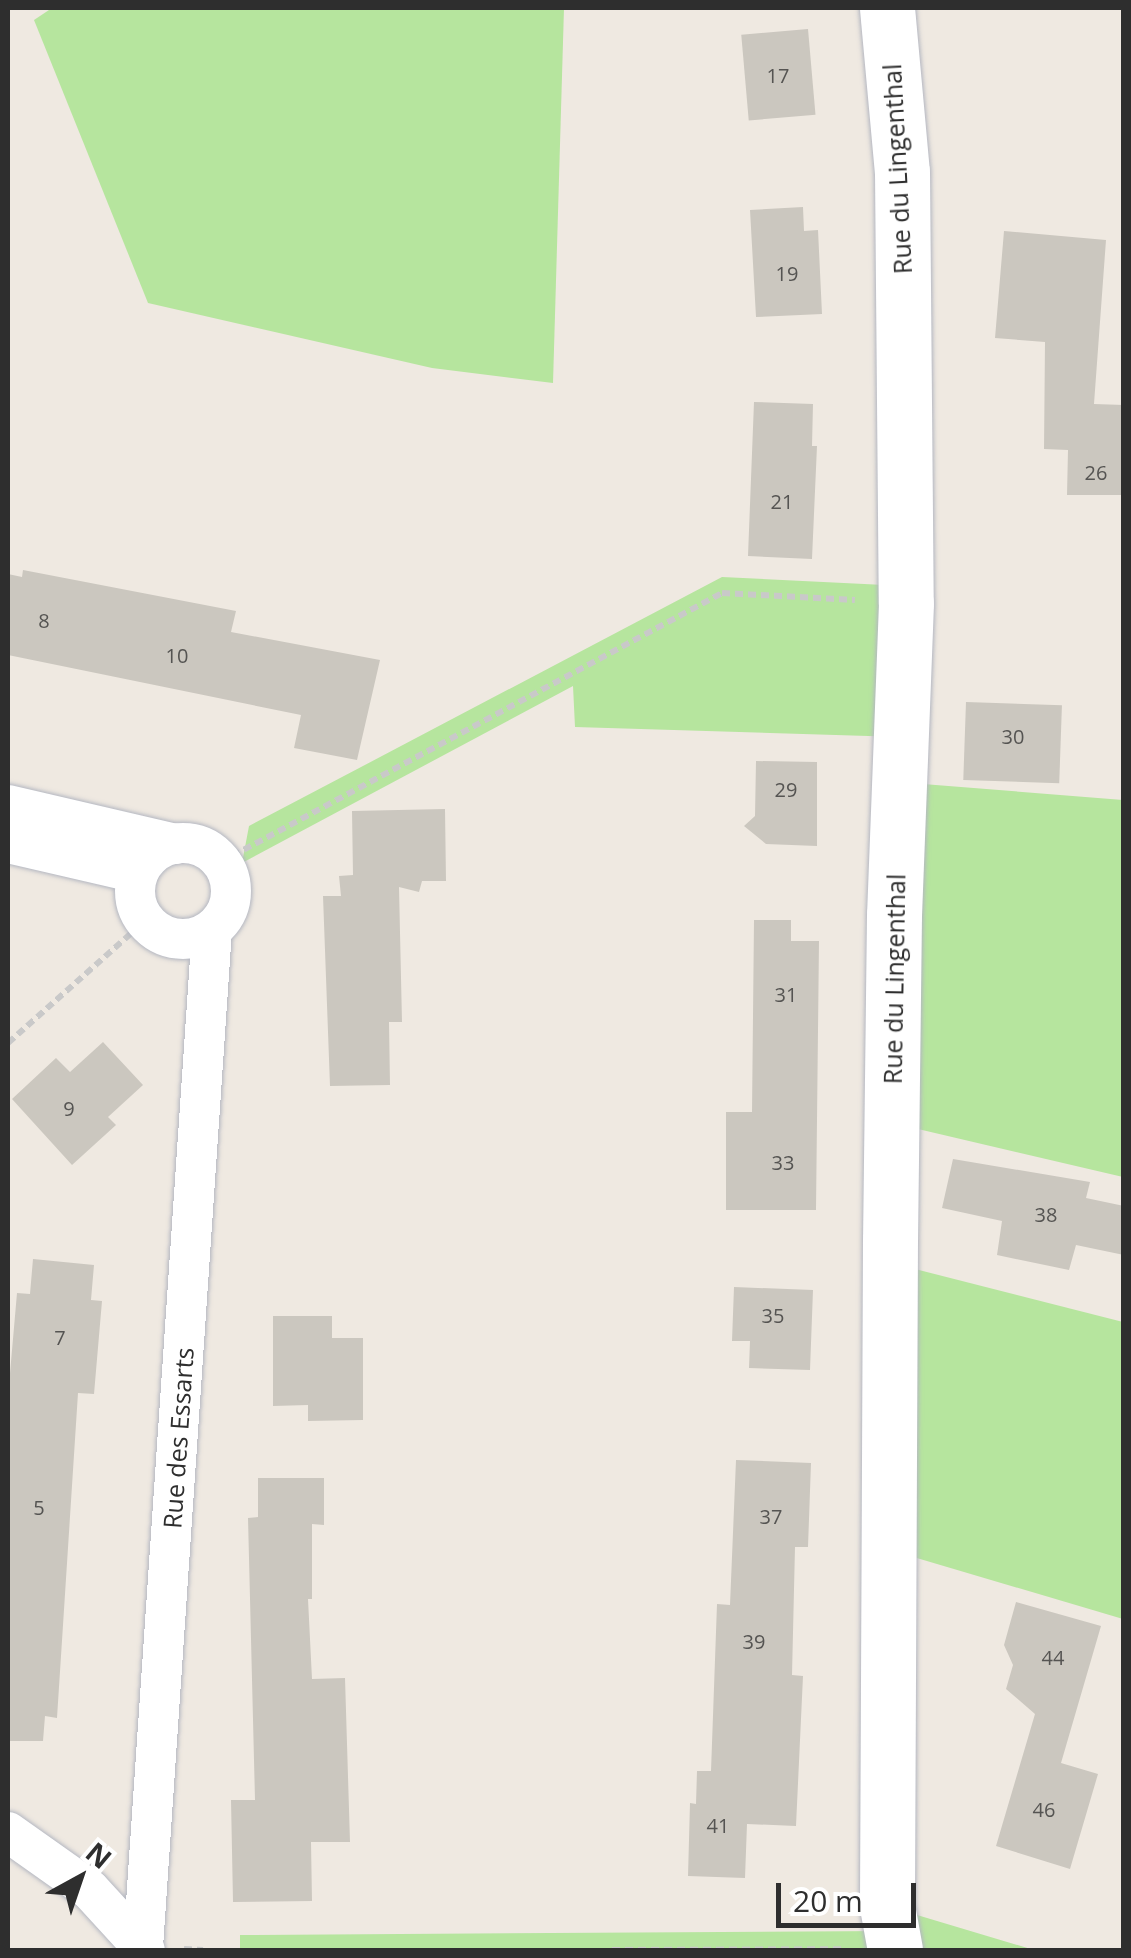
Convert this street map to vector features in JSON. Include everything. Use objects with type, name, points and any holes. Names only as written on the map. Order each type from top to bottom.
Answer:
[{"type":"street","name":"Rue du Lingenthal","points":[[888,8],[902,172],[906,602],[894,915],[890,1240],[887,1906],[894,1946]]},
{"type":"street","points":[[8,804],[209,850],[221,862]]},
{"type":"street","points":[[8,844],[138,873]]},
{"type":"street","points":[[176,844],[147,858],[138,873],[135,890],[145,920],[170,937],[199,937],[212,930]]},
{"type":"street","name":"Rue des Essarts","points":[[144,1949],[212,930],[230,906],[229,876],[221,862]]},
{"type":"street","points":[[8,1832],[90,1890],[144,1949]]},
{"type":"path","points":[[221,862],[722,593],[906,602]]},
{"type":"path","points":[[8,1043],[145,920]]},
{"type":"path","points":[[612,1950],[894,1946]]},
{"type":"green space","points":[[52,8],[564,8],[553,383],[432,368],[148,303],[34,20]]},
{"type":"green space","points":[[722,577],[905,586],[901,737],[575,727],[573,686],[242,863],[249,826]]},
{"type":"green space","points":[[923,784],[1123,800],[1123,1177],[918,1129]]},
{"type":"green space","points":[[915,1269],[1123,1322],[1123,1619],[910,1556]]},
{"type":"green space","points":[[887,1906],[1034,1950],[240,1950],[240,1935],[890,1931]]},
{"type":"building","points":[[808,29],[815,115],[749,121],[741,35]]},
{"type":"building","points":[[803,207],[804,231],[818,230],[822,314],[756,317],[750,210]]},
{"type":"building","points":[[1004,231],[1106,240],[1094,404],[1124,405],[1124,495],[1067,495],[1068,450],[1044,449],[1045,342],[995,338]]},
{"type":"building","points":[[754,402],[813,404],[812,446],[817,446],[812,559],[748,556]]},
{"type":"building","points":[[23,570],[236,611],[231,632],[380,660],[357,760],[294,748],[301,715],[8,655],[8,574],[22,577]]},
{"type":"building","points":[[966,702],[1062,705],[1059,783],[963,780]]},
{"type":"building","points":[[756,761],[817,762],[817,846],[766,844],[744,826],[755,816]]},
{"type":"building","points":[[445,809],[446,881],[422,881],[419,892],[399,887],[402,1022],[389,1022],[390,1085],[330,1086],[323,896],[341,896],[339,876],[353,875],[352,811]]},
{"type":"building","points":[[754,920],[791,920],[791,941],[819,941],[816,1210],[726,1210],[726,1112],[752,1112]]},
{"type":"building","points":[[103,1042],[143,1085],[108,1117],[116,1125],[72,1165],[12,1099],[56,1058],[70,1072]]},
{"type":"building","points":[[953,1159],[1090,1182],[1086,1198],[1124,1206],[1124,1255],[1076,1245],[1069,1270],[997,1255],[1002,1221],[942,1208]]},
{"type":"building","points":[[33,1259],[94,1265],[91,1300],[102,1301],[94,1394],[78,1393],[57,1718],[45,1716],[43,1741],[8,1741],[8,1396],[17,1293],[30,1294]]},
{"type":"building","points":[[734,1287],[813,1290],[810,1370],[749,1368],[750,1341],[732,1341]]},
{"type":"building","points":[[273,1316],[332,1316],[332,1338],[363,1338],[363,1420],[308,1421],[308,1405],[273,1406]]},
{"type":"building","points":[[736,1460],[811,1463],[808,1547],[795,1547],[792,1675],[803,1676],[796,1826],[747,1824],[745,1878],[688,1876],[690,1803],[696,1804],[697,1771],[711,1771],[717,1604],[730,1605]]},
{"type":"building","points":[[258,1478],[324,1478],[324,1525],[312,1524],[312,1599],[308,1599],[312,1679],[345,1678],[350,1842],[311,1842],[312,1901],[233,1902],[231,1800],[255,1800],[248,1518],[258,1517]]},
{"type":"building","points":[[1016,1602],[1101,1626],[1061,1763],[1098,1774],[1070,1869],[996,1846],[1035,1714],[1006,1689],[1013,1665],[1004,1645]]}]
